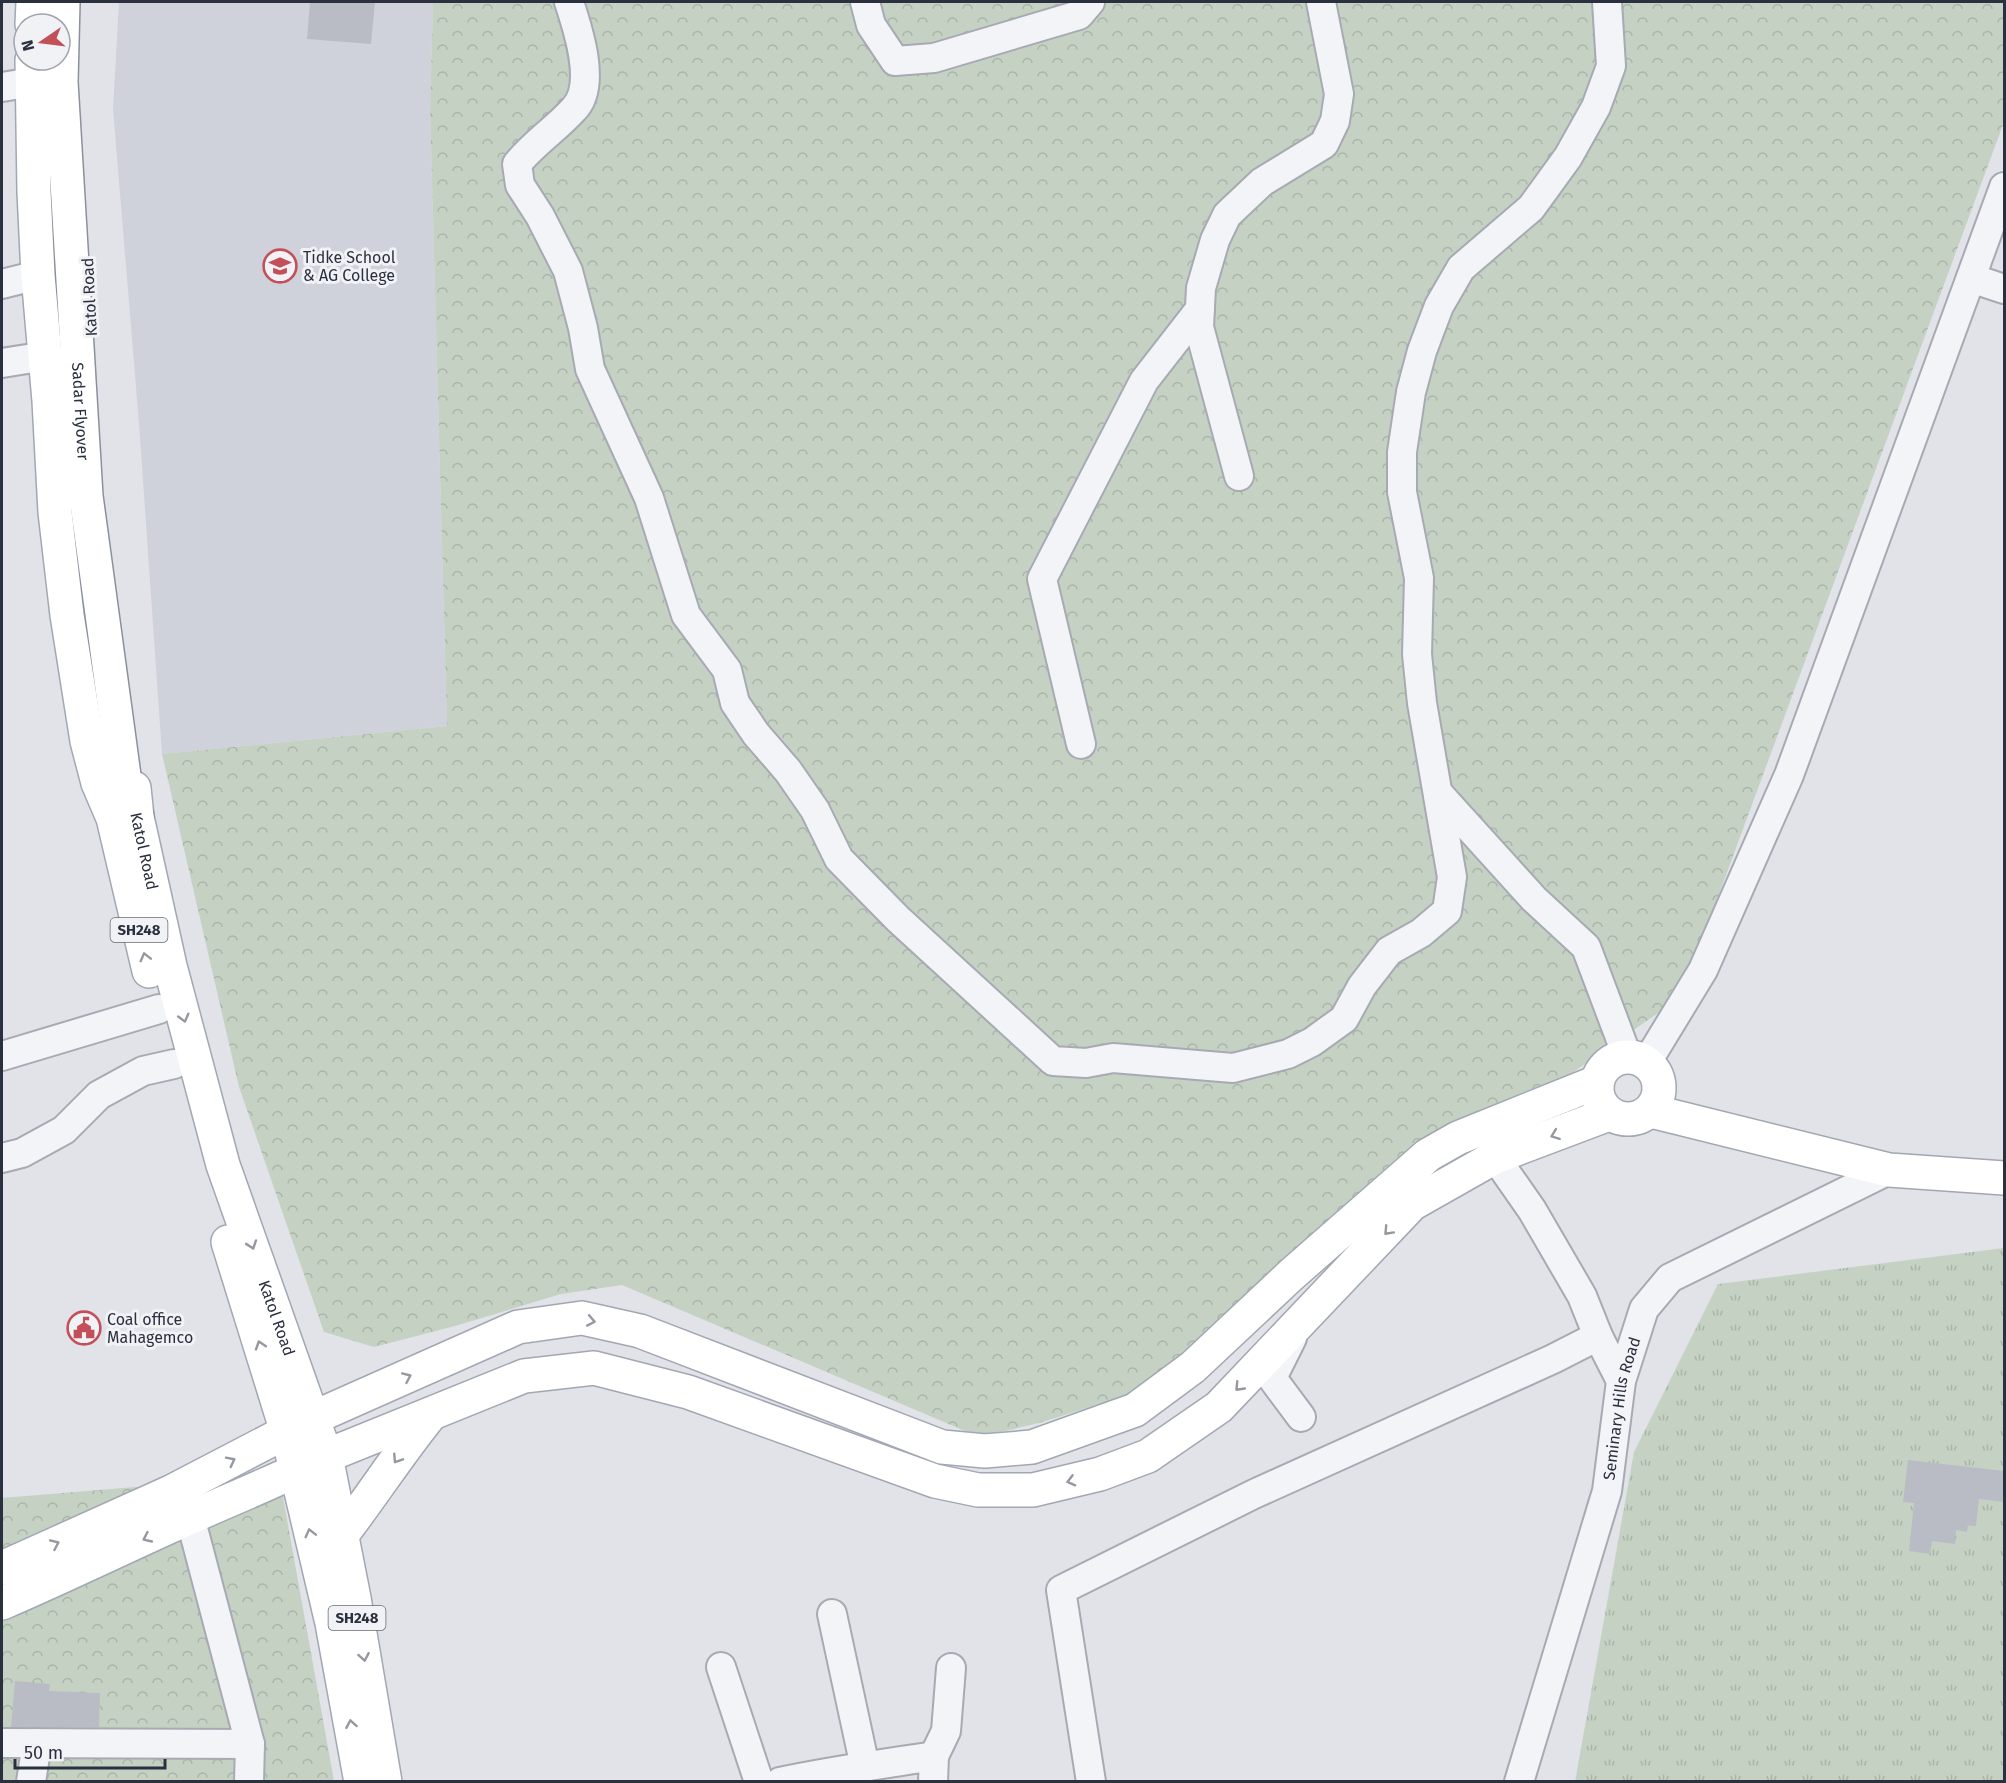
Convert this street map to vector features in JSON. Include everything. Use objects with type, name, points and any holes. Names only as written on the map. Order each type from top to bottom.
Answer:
[{"type":"main road","name":"Sadar Flyover","points":[[63,2],[61,82],[87,496],[109,736]]},
{"type":"main road","name":"Katol Road","points":[[77,2],[75,71],[100,496],[125,818],[159,1009],[174,1064],[300,1425],[326,1455],[386,1782]]},
{"type":"main road","name":"Sadar Flyover","points":[[29,72],[51,94],[74,501],[109,736],[125,783],[125,818]]},
{"type":"main road","name":"Katol Road","points":[[29,72],[38,275],[46,356],[55,512],[67,615],[87,741],[98,783],[125,818],[170,966],[223,1165],[300,1425],[297,1472],[332,1623],[361,1782]]},
{"type":"main road","points":[[1637,1059],[1658,1077],[1659,1095],[1651,1111],[1638,1119],[1623,1120],[1609,1114],[1599,1100],[1597,1082],[1603,1069],[1613,1060],[1637,1059]]},
{"type":"main road","points":[[2,1568],[173,1491],[300,1425],[518,1328],[582,1318],[640,1331],[942,1447],[985,1451],[1032,1447],[1135,1410],[1193,1367],[1292,1275],[1428,1155],[1458,1138],[1597,1082]]},
{"type":"main road","points":[[1651,1111],[1889,1170],[2004,1178]]},
{"type":"main road","points":[[2,1603],[190,1517],[297,1472],[326,1455],[524,1376],[594,1368],[688,1392],[935,1480],[978,1490],[1033,1490],[1100,1474],[1148,1456],[1220,1407],[1412,1204],[1495,1157],[1609,1114]]},
{"type":"main road","points":[[341,1536],[407,1444],[433,1413]]},
{"type":"street","points":[[569,2],[582,48],[586,84],[576,108],[530,148],[517,164],[520,185],[540,216],[568,271],[583,327],[590,369],[650,498],[686,615],[727,670],[735,703],[756,734],[788,771],[814,810],[839,859],[882,904],[1053,1061],[1086,1063],[1113,1058],[1233,1068],[1288,1054],[1312,1042],[1344,1019],[1362,986],[1389,951],[1421,933],[1447,911],[1452,877],[1430,756],[1417,654],[1419,578],[1402,492],[1402,452],[1411,392],[1422,351],[1439,306],[1461,268],[1531,208],[1568,157],[1596,107],[1611,66],[1607,2]]},
{"type":"street","points":[[865,2],[871,25],[895,61],[934,58],[1079,15],[1090,2]]},
{"type":"street","points":[[1239,476],[1199,327],[1201,288],[1215,240],[1227,214],[1262,182],[1324,144],[1335,121],[1339,94],[1321,2]]},
{"type":"street","points":[[1438,793],[1534,898],[1586,947],[1637,1059],[1703,970],[1789,775],[2004,187]]},
{"type":"street","points":[[2,284],[38,275]]},
{"type":"street","points":[[1971,278],[2004,290]]},
{"type":"street","points":[[1081,744],[1042,579],[1144,381],[1200,309]]},
{"type":"street","points":[[2,363],[46,356]]},
{"type":"street","points":[[2,1056],[159,1009]]},
{"type":"street","points":[[2,1158],[22,1153],[64,1130],[99,1095],[143,1071],[174,1064]]},
{"type":"street","points":[[1495,1157],[1532,1210],[1582,1296],[1598,1336],[1621,1381]]},
{"type":"street","name":"Seminary Hills Road","points":[[1519,1782],[1607,1491],[1621,1381],[1644,1309],[1670,1278],[1889,1170]]},
{"type":"street","points":[[1299,1325],[1272,1378],[1301,1417]]},
{"type":"street","points":[[1091,1782],[1061,1590],[1254,1494],[1553,1359],[1598,1336]]},
{"type":"street","points":[[190,1517],[250,1744],[249,1782]]},
{"type":"street","points":[[832,1614],[865,1767]]},
{"type":"street","points":[[721,1667],[759,1782]]},
{"type":"street","points":[[780,1782],[834,1770],[865,1767],[934,1769],[946,1731],[951,1668]]},
{"type":"street","points":[[2,1743],[250,1744]]},
{"type":"street","points":[[32,1782],[37,1743]]},
{"type":"shaded area","name":"Tidke School & AG College","points":[[119,2],[433,2],[430,108],[447,726],[162,754],[139,423],[113,109]]},
{"type":"green space","points":[[433,2],[2004,2],[2004,122],[1681,997],[1562,1080],[1502,1114],[1135,1393],[1039,1423],[979,1437],[622,1285],[561,1294],[455,1326],[374,1347],[324,1332],[239,1087],[162,754],[447,726],[430,108]]},
{"type":"green space","points":[[2004,1248],[2004,1781],[1575,1782],[1634,1452],[1718,1284]]},
{"type":"green space","points":[[279,1475],[334,1781],[2,1781],[2,1498]]},
{"type":"building","points":[[310,2],[375,2],[371,44],[307,39]]},
{"type":"building","points":[[1908,1460],[2004,1471],[2004,1502],[1979,1499],[1976,1526],[1968,1525],[1967,1532],[1956,1530],[1955,1544],[1932,1541],[1930,1554],[1909,1551],[1914,1503],[1903,1502]]},
{"type":"building","points":[[15,1681],[50,1684],[49,1691],[100,1693],[99,1727],[11,1727]]},
{"type":"place","name":"Tidke School & AG College","points":[[280,266]]},
{"type":"place","name":"Coal office Mahagemco","points":[[84,1328]]}]
